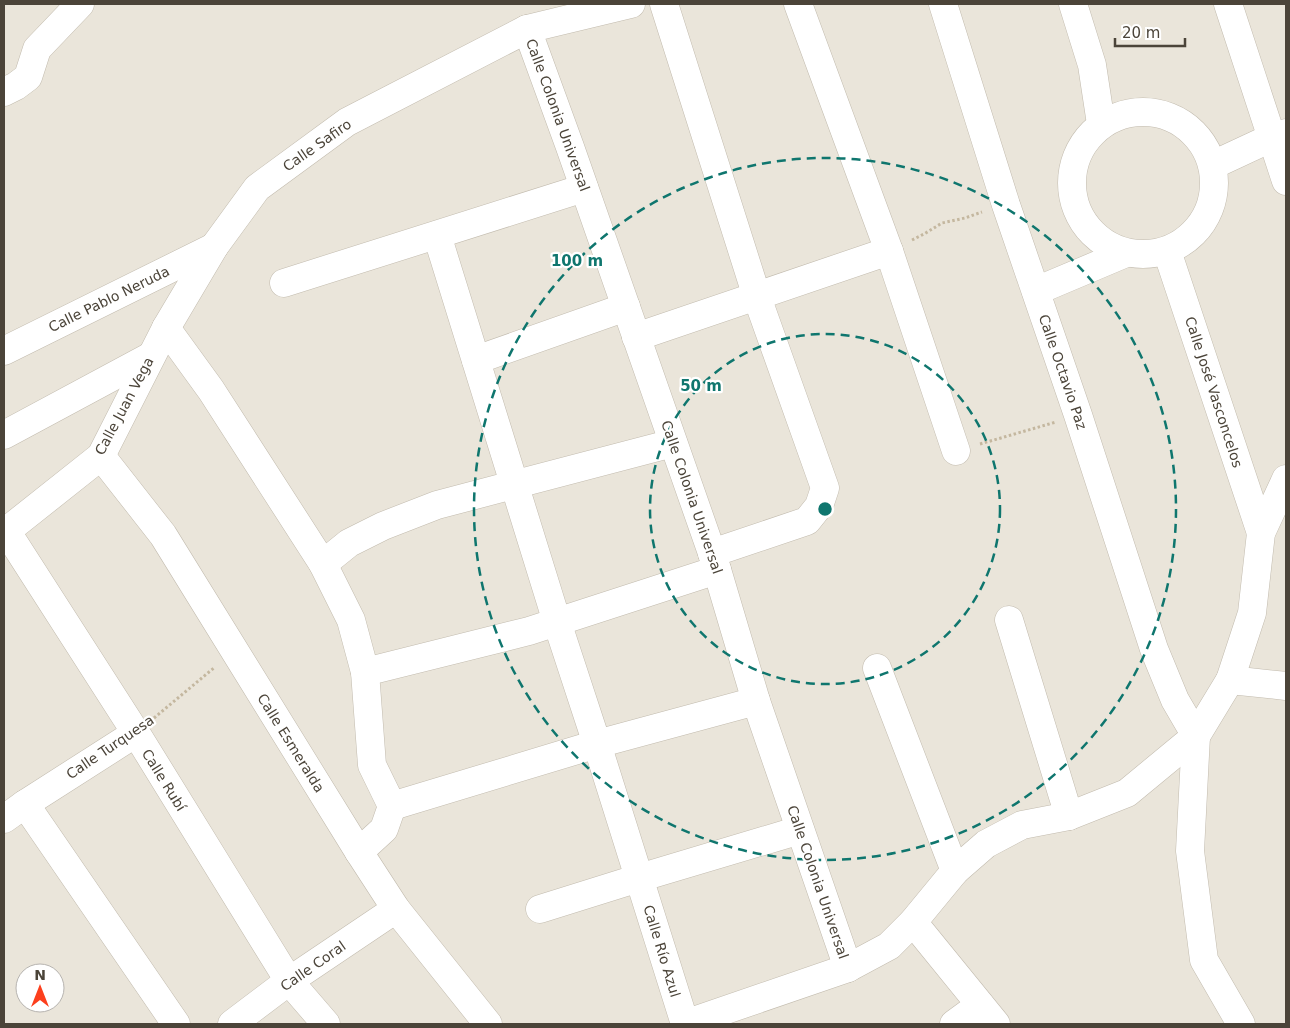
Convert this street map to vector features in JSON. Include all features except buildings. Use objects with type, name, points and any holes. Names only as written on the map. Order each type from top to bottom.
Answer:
[{"type":"street","points":[[4,92],[16,86],[28,76],[37,49],[80,4]]},
{"type":"street","points":[[527,29],[631,4]]},
{"type":"street","points":[[365,672],[529,631],[557,622],[715,561],[807,521],[819,506],[825,488],[757,297],[664,4]]},
{"type":"street","points":[[798,4],[889,251],[956,452]]},
{"type":"street","name":"Calle Octavio Paz","points":[[943,4],[1006,205],[1078,415],[1154,649],[1175,700],[1196,736]]},
{"type":"street","points":[[1073,4],[1092,65],[1101,124]]},
{"type":"street","points":[[1228,4],[1279,136],[1286,181]]},
{"type":"street","name":"Calle Colonia Universal","points":[[527,29],[715,561],[756,701],[848,968]]},
{"type":"street","name":"Calle Safiro","points":[[166,328],[214,246],[257,188],[347,122],[527,29]]},
{"type":"street","points":[[1092,65],[1132,112]]},
{"type":"street","points":[[1036,291],[1126,253],[1167,251],[1197,231],[1213,200],[1213,165],[1196,134],[1167,115],[1132,112],[1101,124],[1075,156],[1071,196],[1090,233],[1126,253]]},
{"type":"street","points":[[1213,165],[1279,136]]},
{"type":"street","points":[[284,283],[584,188]]},
{"type":"street","name":"Calle Río Azul","points":[[437,234],[557,622],[685,1024]]},
{"type":"street","name":"Calle Pablo Neruda","points":[[4,351],[214,246]]},
{"type":"street","points":[[636,337],[889,251]]},
{"type":"street","name":"Calle José Vasconcelos","points":[[1167,251],[1261,533]]},
{"type":"street","points":[[476,360],[626,308]]},
{"type":"street","points":[[166,328],[211,390],[323,564],[351,620],[365,672],[372,765],[392,806],[384,829],[359,852]]},
{"type":"street","name":"Calle Juan Vega","points":[[5,533],[101,456],[166,328]]},
{"type":"street","points":[[4,435],[151,356]]},
{"type":"street","points":[[323,564],[349,543],[383,526],[437,505],[673,442]]},
{"type":"street","name":"Calle Esmeralda","points":[[101,456],[163,534],[396,909],[488,1024]]},
{"type":"street","points":[[685,1024],[848,968],[889,946],[913,922],[955,871],[986,844],[1022,825],[1069,816],[1127,794],[1196,736],[1230,680],[1252,613],[1261,533],[1286,478]]},
{"type":"street","name":"Calle Rubí","points":[[5,533],[136,733],[290,981],[326,1024]]},
{"type":"street","points":[[1008,620],[1069,816]]},
{"type":"street","points":[[878,668],[955,871]]},
{"type":"street","points":[[1230,680],[1286,686]]},
{"type":"street","points":[[392,806],[597,744],[756,701]]},
{"type":"street","name":"Calle Turquesa","points":[[14,811],[136,733]]},
{"type":"street","points":[[1196,736],[1190,850],[1204,960],[1242,1024]]},
{"type":"street","points":[[14,811],[176,1024]]},
{"type":"street","points":[[540,909],[800,830]]},
{"type":"street","name":"Calle Coral","points":[[232,1024],[290,981],[396,909]]},
{"type":"street","points":[[913,922],[988,1014],[954,1024]]},
{"type":"path","points":[[889,251],[942,223],[1006,205]]},
{"type":"path","points":[[956,452],[1078,415]]},
{"type":"path","name":"Calle Turquesa","points":[[136,733],[234,651]]},
{"type":"shaded area","points":[[4,4],[1286,4],[1286,1024],[4,1024]]}]
